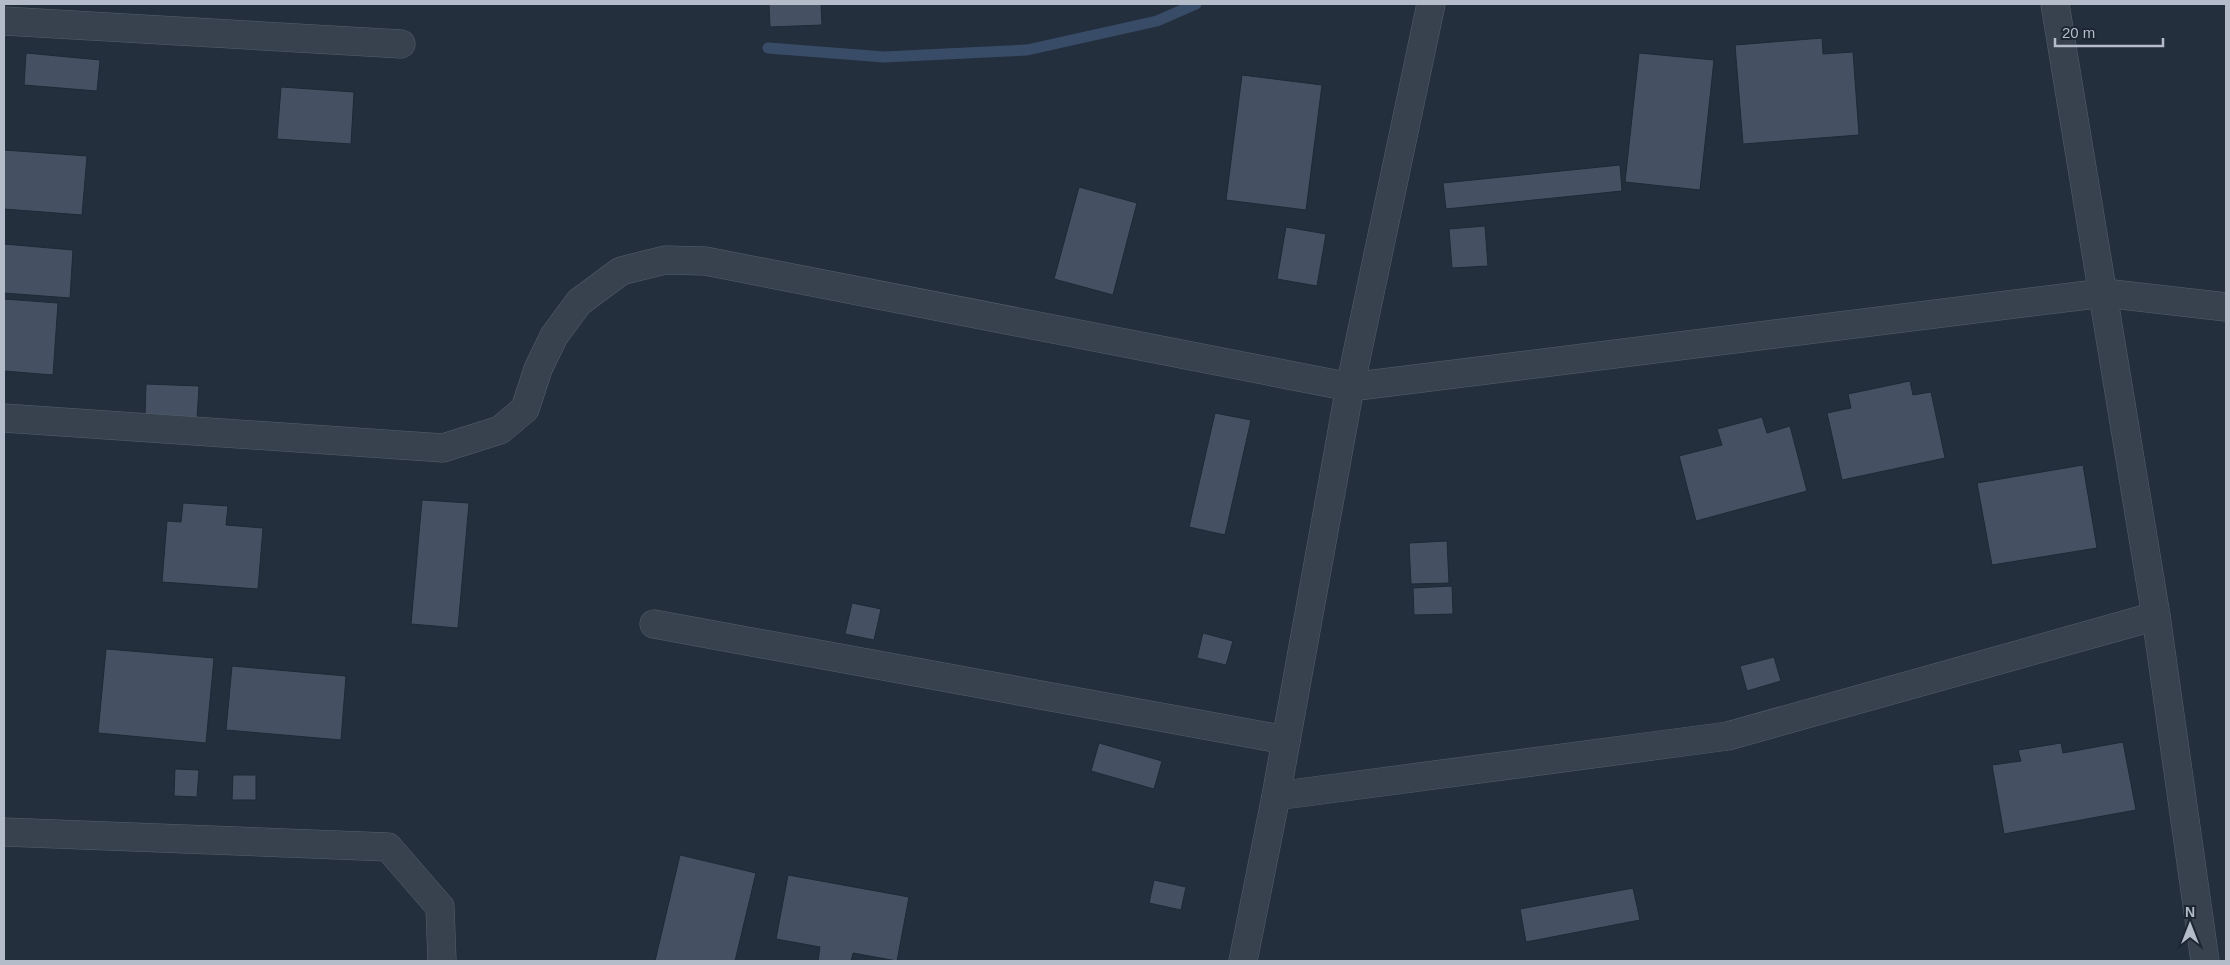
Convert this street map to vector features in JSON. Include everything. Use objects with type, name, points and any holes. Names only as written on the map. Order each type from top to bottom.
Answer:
[{"type":"street","points":[[1243,961],[1276,796],[1350,386],[1431,4]]},
{"type":"street","points":[[2055,4],[2156,616],[2205,961]]},
{"type":"street","points":[[4,21],[401,44]]},
{"type":"street","points":[[4,418],[443,448],[500,430],[524,409],[538,369],[554,336],[579,302],[621,271],[665,260],[705,261],[1350,386],[2104,293],[2226,307]]},
{"type":"street","points":[[1276,796],[1728,736],[2156,616]]},
{"type":"street","points":[[654,624],[1286,740]]},
{"type":"street","points":[[4,832],[388,847],[440,907],[442,961]]},
{"type":"building","points":[[769,4],[821,4],[822,25],[770,27]]},
{"type":"building","points":[[1822,38],[1823,54],[1853,52],[1859,135],[1743,144],[1735,45]]},
{"type":"building","points":[[26,53],[100,60],[97,91],[24,85]]},
{"type":"building","points":[[1639,53],[1714,60],[1700,190],[1625,182]]},
{"type":"building","points":[[1242,75],[1322,85],[1306,210],[1226,200]]},
{"type":"building","points":[[281,87],[354,92],[351,144],[277,139]]},
{"type":"building","points":[[4,150],[87,156],[82,215],[4,209]]},
{"type":"building","points":[[1620,165],[1622,191],[1446,209],[1443,183]]},
{"type":"building","points":[[1079,187],[1137,203],[1113,295],[1054,279]]},
{"type":"building","points":[[1485,226],[1488,266],[1452,268],[1449,229]]},
{"type":"building","points":[[1286,227],[1326,234],[1317,286],[1277,279]]},
{"type":"building","points":[[4,244],[73,250],[70,298],[4,293]]},
{"type":"building","points":[[4,299],[58,303],[53,375],[4,371]]},
{"type":"building","points":[[1910,381],[1913,395],[1931,392],[1945,458],[1842,480],[1827,413],[1851,408],[1848,394]]},
{"type":"building","points":[[146,384],[199,386],[197,419],[145,416]]},
{"type":"building","points":[[1215,413],[1251,420],[1225,535],[1189,527]]},
{"type":"building","points":[[1762,417],[1767,433],[1790,426],[1807,491],[1696,521],[1679,456],[1722,445],[1717,429]]},
{"type":"building","points":[[2083,465],[2097,548],[1992,565],[1977,483]]},
{"type":"building","points":[[422,500],[469,503],[458,628],[411,624]]},
{"type":"building","points":[[183,503],[228,506],[226,525],[263,528],[258,589],[162,582],[167,521],[181,522]]},
{"type":"building","points":[[1447,541],[1449,583],[1411,584],[1409,543]]},
{"type":"building","points":[[1452,586],[1453,614],[1414,615],[1413,588]]},
{"type":"building","points":[[852,603],[881,609],[874,640],[845,634]]},
{"type":"building","points":[[1203,633],[1233,641],[1226,665],[1197,658]]},
{"type":"building","points":[[106,649],[214,658],[206,743],[98,733]]},
{"type":"building","points":[[1774,657],[1781,681],[1747,691],[1740,666]]},
{"type":"building","points":[[232,666],[346,676],[341,740],[226,730]]},
{"type":"building","points":[[2123,742],[2136,810],[2004,834],[1992,765],[2021,761],[2018,750],[2061,743],[2063,753]]},
{"type":"building","points":[[1099,743],[1162,761],[1154,789],[1091,771]]},
{"type":"building","points":[[175,769],[199,770],[197,797],[174,796]]},
{"type":"building","points":[[233,775],[256,775],[256,800],[232,800]]},
{"type":"building","points":[[680,855],[756,873],[735,961],[655,961]]},
{"type":"building","points":[[788,875],[909,897],[897,961],[853,953],[851,961],[818,961],[820,947],[776,939]]},
{"type":"building","points":[[1154,880],[1186,887],[1181,910],[1149,903]]},
{"type":"building","points":[[1633,888],[1640,920],[1526,942],[1520,909]]},
{"type":"waterway","points":[[768,48],[884,57],[1027,50],[1157,21],[1196,4]]}]
